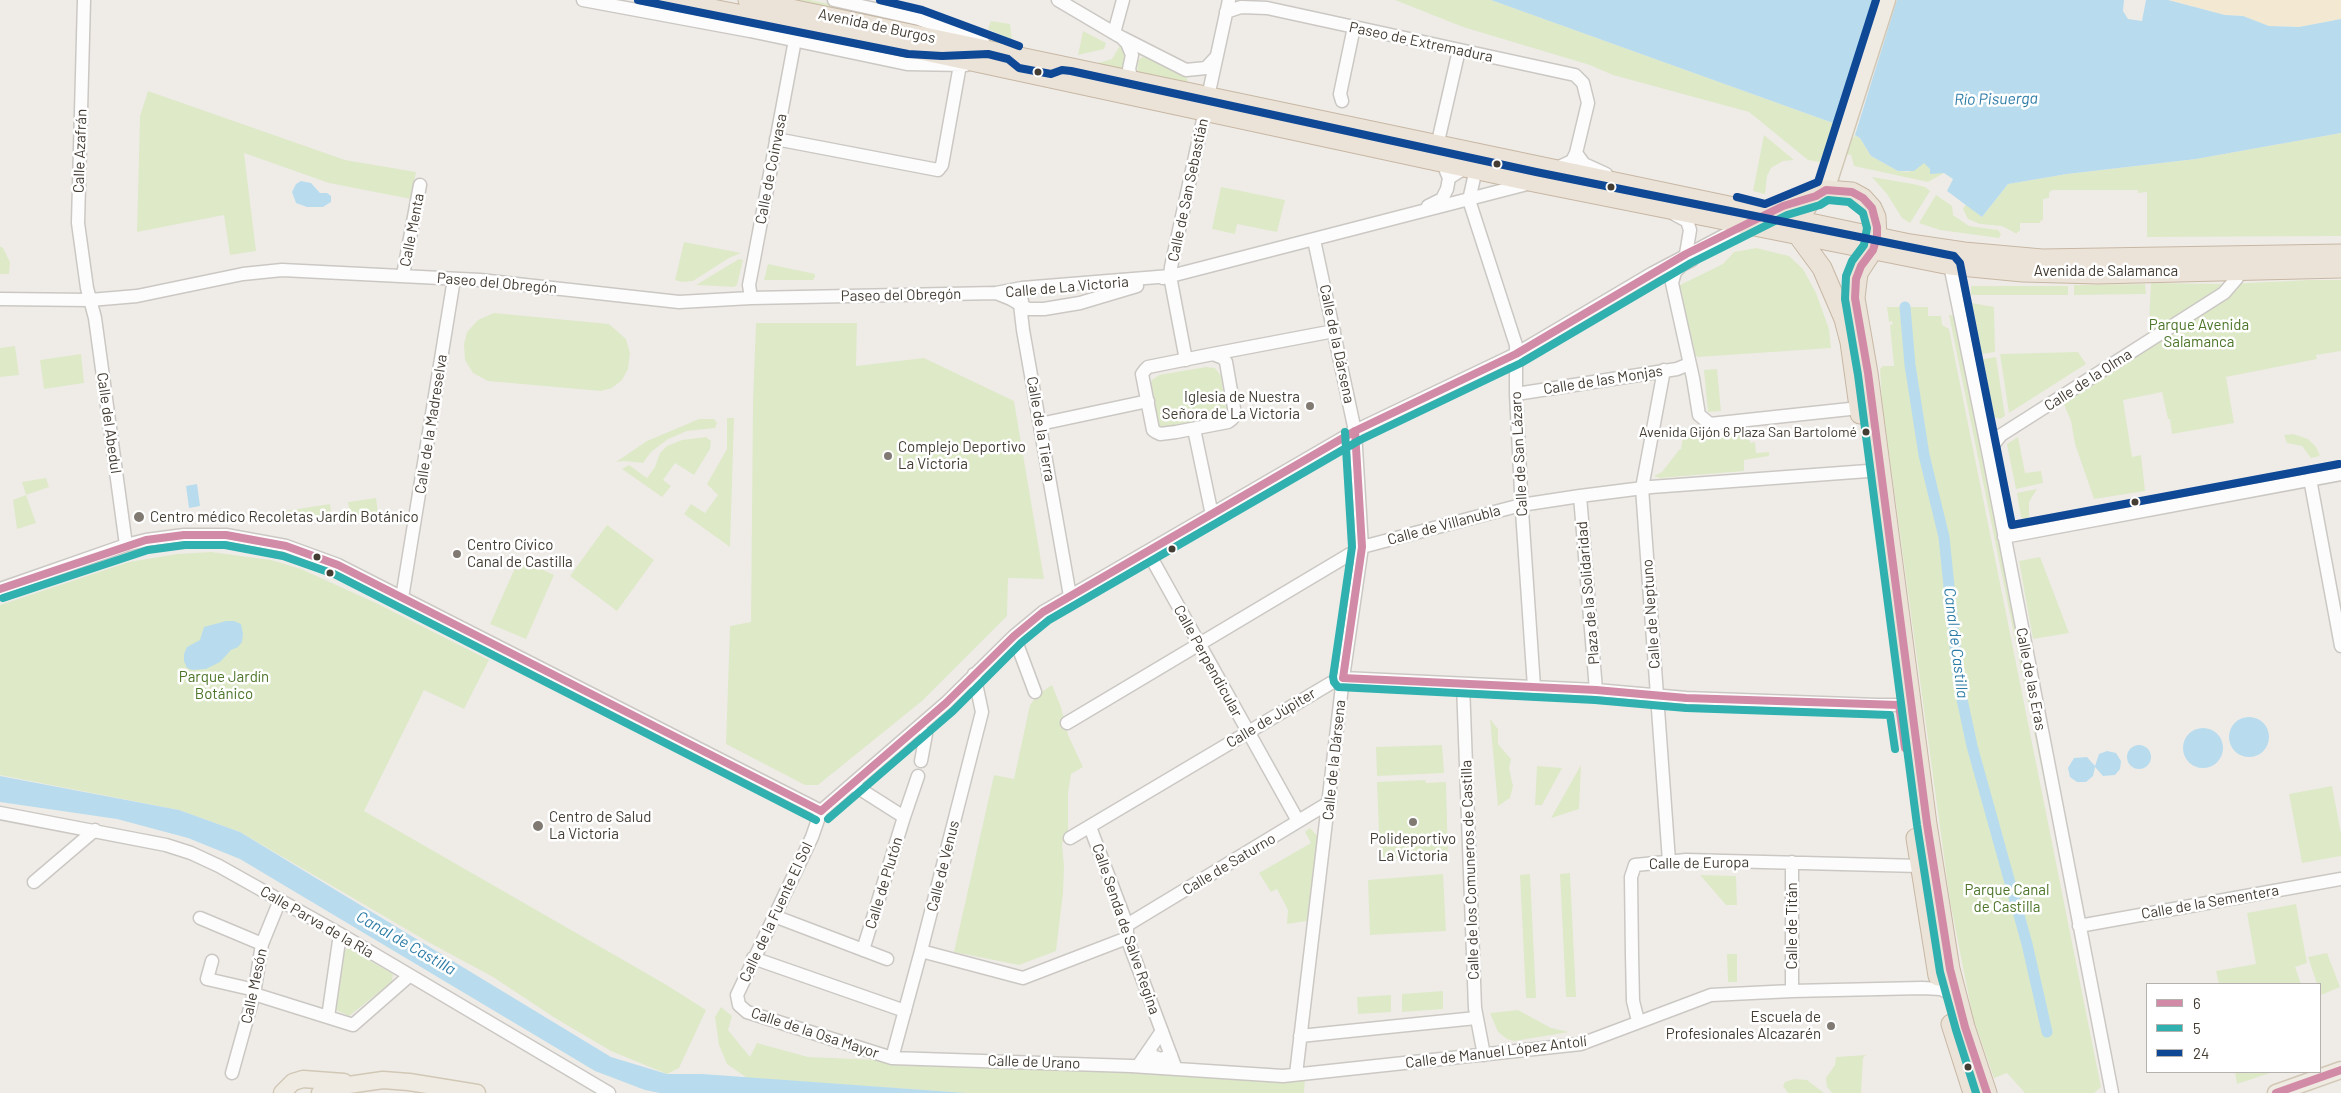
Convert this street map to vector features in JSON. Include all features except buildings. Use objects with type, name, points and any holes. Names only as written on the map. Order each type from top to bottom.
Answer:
[{"type":"highway","name":"Avenida de Burgos","points":[[665,0],[986,64],[1134,88],[1206,103],[1443,162],[1555,169],[1604,180],[1642,195]]},
{"type":"highway","name":"Avenida de Burgos","points":[[748,0],[1005,54],[1134,88]]},
{"type":"highway","name":"Avenida de Burgos","points":[[1470,163],[1534,182],[1642,195],[1758,222],[1798,227],[1875,244]]},
{"type":"highway","points":[[1758,222],[1783,206],[1821,193],[1852,192],[1863,198],[1872,208],[1876,217],[1875,244],[1858,273],[1855,298],[1868,373],[1905,701],[1920,866],[1949,993],[1962,1063],[1973,1093]]},
{"type":"highway","points":[[1821,193],[1798,227],[1822,268],[1844,319],[1950,969],[1949,993],[1987,1093]]},
{"type":"highway","name":"Avenida de Salamanca","points":[[1875,244],[2042,258],[2341,254]]},
{"type":"highway","name":"Avenida de Salamanca","points":[[1875,244],[1950,265],[2023,272],[2098,274],[2243,268],[2341,268]]},
{"type":"main road","points":[[1821,193],[1838,157],[1887,0]]},
{"type":"main road","points":[[2276,1093],[2341,1070]]},
{"type":"main road","points":[[282,1093],[293,1082],[303,1079],[358,1083]]},
{"type":"main road","points":[[320,1093],[335,1087],[383,1080],[409,1082],[477,1093]]},
{"type":"street","name":"Calle Azafrán","points":[[84,0],[78,223],[90,300]]},
{"type":"street","name":"Avenida de Burgos","points":[[583,0],[750,30],[907,64],[986,64]]},
{"type":"street","points":[[665,0],[670,10],[708,22]]},
{"type":"street","name":"Avenida de Burgos","points":[[834,0],[919,19],[984,43],[1005,54]]},
{"type":"street","points":[[1058,0],[1147,51],[1186,70],[1206,68],[1217,56]]},
{"type":"street","points":[[1116,34],[1123,0]]},
{"type":"street","name":"Paseo de Extremadura","points":[[1251,0],[1267,8]]},
{"type":"street","name":"Paseo de Extremadura","points":[[1228,6],[1267,8],[1575,75],[1583,83],[1588,103],[1576,153]]},
{"type":"street","name":"Calle de San Sebastián","points":[[1186,360],[1170,276],[1228,6]]},
{"type":"street","points":[[1342,101],[1340,94],[1354,27]]},
{"type":"street","points":[[750,30],[812,28]]},
{"type":"street","points":[[1116,34],[1127,43],[1132,55],[1129,69],[1134,88]]},
{"type":"street","name":"Calle de Coinvasa","points":[[750,298],[749,285],[795,40]]},
{"type":"street","name":"Calle de La Victoria","points":[[1412,215],[1442,199],[1447,189],[1443,162],[1458,50]]},
{"type":"street","points":[[1132,55],[1147,51]]},
{"type":"street","points":[[776,139],[938,170],[942,165],[960,65]]},
{"type":"street","points":[[1186,70],[1206,103]]},
{"type":"street","points":[[1555,169],[1572,161],[1576,153],[1584,164],[1677,214],[1687,221],[1690,230],[1686,254]]},
{"type":"street","points":[[1469,200],[1470,163],[1475,161],[1548,177],[1578,181],[1604,180]]},
{"type":"street","name":"Calle de La Victoria","points":[[996,293],[1028,309],[1044,310],[1080,303],[1170,276],[1534,182]]},
{"type":"street","name":"Calle Menta","points":[[403,275],[420,185]]},
{"type":"street","name":"Calle de San Lázaro","points":[[1469,200],[1516,345],[1516,394],[1521,505],[1534,687]]},
{"type":"street","points":[[1758,222],[1682,265],[1676,272],[1672,283],[1699,414],[1710,424],[1859,408]]},
{"type":"street","name":"Calle de la Fuente El Sol","points":[[739,1005],[737,995],[812,837],[821,811],[946,703],[1014,636],[1043,612],[1355,432],[1516,354],[1686,254],[1758,222]]},
{"type":"street","name":"Calle de la Dársena","points":[[1296,1074],[1330,802],[1343,678],[1362,547],[1355,432],[1314,240]]},
{"type":"street","name":"Calle de las Eras","points":[[1950,265],[1982,430],[1989,456],[2112,1093]]},
{"type":"street","name":"Calle de la Olma","points":[[1989,456],[1993,445],[2001,435],[2224,293],[2243,268]]},
{"type":"street","name":"Paseo del Obregón","points":[[0,299],[90,300],[137,296],[244,274],[282,270],[480,280],[679,302],[750,298],[996,293]]},
{"type":"street","points":[[1653,273],[1666,277],[1672,283]]},
{"type":"street","name":"Calle de La Victoria","points":[[996,293],[1022,288],[1059,287],[1170,276]]},
{"type":"street","name":"Calle de la Madreselva","points":[[402,598],[454,279]]},
{"type":"street","points":[[1020,304],[1024,299],[1035,293],[1059,287]]},
{"type":"street","name":"Calle del Abedul","points":[[90,300],[126,545]]},
{"type":"street","name":"Calle de la Tierra","points":[[1020,304],[1070,596]]},
{"type":"street","points":[[1212,354],[1223,358],[1226,362],[1235,414],[1228,422],[1165,434],[1153,430],[1142,374],[1148,367],[1212,354],[1334,331]]},
{"type":"street","name":"Calle de las Monjas","points":[[1516,394],[1677,369],[1689,364]]},
{"type":"street","name":"Calle de Neptuno","points":[[1664,370],[1642,488],[1669,861]]},
{"type":"street","points":[[1040,424],[1148,401]]},
{"type":"street","points":[[1194,428],[1212,515]]},
{"type":"street","points":[[1982,430],[1996,437],[2001,435]]},
{"type":"street","name":"Calle de Villanubla","points":[[1067,723],[1362,547],[1521,505],[1580,496],[1642,488],[1868,471]]},
{"type":"street","points":[[2004,537],[2341,474]]},
{"type":"street","points":[[2310,479],[2341,646]]},
{"type":"street","name":"Plaza de la Solidaridad","points":[[1580,496],[1596,690]]},
{"type":"street","points":[[0,589],[126,545],[184,535],[226,536],[286,546],[338,565],[821,811]]},
{"type":"street","name":"Calle Perpendicular","points":[[1148,552],[1298,821]]},
{"type":"street","points":[[1014,636],[1035,692]]},
{"type":"street","name":"Calle de Venus","points":[[892,1058],[982,712],[974,674]]},
{"type":"street","name":"Calle de Júpiter","points":[[1070,838],[1331,683],[1343,678],[1596,690],[1657,696],[1905,701]]},
{"type":"street","name":"Calle de los Comuneros de Castilla","points":[[1463,684],[1476,1018],[1484,1055]]},
{"type":"street","points":[[921,761],[926,734]]},
{"type":"street","name":"Calle de Plutón","points":[[863,950],[918,776]]},
{"type":"street","name":"Calle de Plutón","points":[[852,784],[904,817]]},
{"type":"street","name":"Calle de Saturno","points":[[921,952],[1023,978],[1127,932],[1330,802]]},
{"type":"street","name":"Calle Parva de la Ría","points":[[0,813],[166,844],[191,853],[340,934],[609,1093]]},
{"type":"street","name":"Calle Senda de Salve Regina","points":[[1090,827],[1176,1069]]},
{"type":"street","points":[[34,882],[95,830]]},
{"type":"street","name":"Calle de Europa","points":[[1638,1021],[1633,1001],[1631,877],[1635,865],[1669,861],[1920,866]]},
{"type":"street","name":"Calle de Titán","points":[[1792,862],[1792,990]]},
{"type":"street","name":"Calle de la Sementera","points":[[2079,926],[2341,879]]},
{"type":"street","name":"Calle Mesón","points":[[232,1073],[255,992],[262,944],[280,900]]},
{"type":"street","points":[[774,916],[887,959]]},
{"type":"street","points":[[200,918],[262,944]]},
{"type":"street","points":[[328,1017],[340,934]]},
{"type":"street","points":[[754,958],[905,1011]]},
{"type":"street","points":[[212,961],[207,978],[353,1024],[409,976]]},
{"type":"street","name":"Calle de Manuel López Antolí","points":[[1176,1069],[1283,1076],[1581,1044],[1711,995],[1792,990],[1949,993]]},
{"type":"street","name":"Calle de la Osa Mayor","points":[[739,1005],[747,1012],[892,1058]]},
{"type":"street","points":[[1300,1036],[1476,1018]]},
{"type":"street","name":"Calle Senda de Salve Regina","points":[[1138,1066],[1162,1031]]},
{"type":"street","points":[[1150,1050],[1152,1056],[1161,1059],[1171,1056]]},
{"type":"street","name":"Calle de Urano","points":[[892,1058],[1138,1066],[1176,1069]]},
{"type":"green space","points":[[780,0],[810,0],[902,19],[926,30]]},
{"type":"green space","points":[[1395,0],[1491,0],[1833,123],[1860,138],[1871,156],[1898,171],[1909,172],[1924,162],[1930,169],[1944,173],[1928,182],[1854,166],[1851,155],[1829,151],[1822,155],[1820,162],[1808,160],[1749,112],[1613,75],[1590,65],[1463,27]]},
{"type":"green space","points":[[991,21],[1010,24],[1012,40],[988,29]]},
{"type":"green space","points":[[1083,31],[1106,43],[1104,49],[1078,55]]},
{"type":"green space","points":[[1121,44],[1128,61],[1123,70],[1091,65],[1112,59]]},
{"type":"green space","points":[[1142,57],[1149,57],[1186,76],[1189,85],[1137,76],[1138,61]]},
{"type":"green space","points":[[148,91],[345,160],[416,172],[411,199],[329,183],[244,153],[256,251],[230,255],[224,215],[137,232],[140,116]]},
{"type":"green space","points":[[2341,133],[2341,236],[2147,237],[2147,192],[2138,193],[2138,190],[2052,190],[2049,193],[2049,198],[2043,199],[2043,220],[2040,223],[2020,223],[2020,231],[2017,234],[2002,226],[1980,224],[1968,219],[1963,209],[1966,204],[1982,217],[2008,184],[2067,174],[2196,159]]},
{"type":"green space","points":[[1764,135],[1794,160],[1783,161],[1771,168],[1767,176],[1765,194],[1753,191]]},
{"type":"green space","points":[[1872,177],[1913,184],[1925,187],[1930,191],[1910,223],[1902,218],[1887,194]]},
{"type":"green space","points":[[1221,187],[1285,200],[1277,232],[1237,224],[1235,234],[1212,229]]},
{"type":"green space","points":[[1936,195],[1952,206],[1953,215],[1969,226],[1998,230],[2001,234],[1999,238],[1940,230],[1919,223]]},
{"type":"green space","points":[[684,242],[741,253],[729,258],[693,281],[682,282],[675,280]]},
{"type":"green space","points":[[0,246],[10,262],[9,274],[0,274]]},
{"type":"green space","points":[[1756,248],[1789,256],[1803,269],[1816,293],[1829,329],[1831,348],[1698,357],[1690,351],[1678,286],[1723,264],[1734,252]]},
{"type":"green space","points":[[739,259],[743,260],[737,285],[734,287],[696,285]]},
{"type":"green space","points":[[768,264],[815,274],[815,277],[813,280],[764,280]]},
{"type":"green space","name":"Parque Avenida Salamanca","points":[[2341,280],[2341,351],[2316,355],[2317,359],[2226,377],[2234,423],[2172,434],[2170,419],[2168,419],[2162,392],[2123,400],[2132,457],[2141,455],[2145,491],[2094,499],[2075,444],[2071,421],[2061,397],[2148,341],[2151,283],[2228,284]]},
{"type":"green space","points":[[2145,284],[2146,294],[2074,295],[2074,285]]},
{"type":"green space","points":[[1971,286],[2068,286],[2068,295],[1971,295]]},
{"type":"green space","points":[[1972,303],[1994,307],[1995,352],[1982,354]]},
{"type":"green space","name":"Parque Canal de Castilla","points":[[1887,307],[1928,307],[1928,316],[1941,316],[1942,325],[1949,329],[2101,1087],[2094,1093],[2025,1093],[2007,1073],[1994,1078],[1973,1018],[1950,901],[1882,401],[1880,369],[1883,366],[1894,366],[1890,325],[1893,324],[1892,321],[1889,322]]},
{"type":"green space","points":[[494,313],[609,324],[626,339],[630,353],[628,369],[622,380],[612,388],[601,391],[488,381],[473,373],[465,360],[464,344],[467,332],[478,320]]},
{"type":"green space","points":[[1949,315],[1955,316],[1958,324],[2050,811]]},
{"type":"green space","name":"Complejo Deportivo La Victoria","points":[[756,323],[857,323],[856,366],[924,358],[1014,401],[1044,579],[1008,578],[1007,616],[922,701],[818,785],[805,785],[726,744],[730,626],[751,622],[753,400]]},
{"type":"green space","points":[[15,346],[19,375],[0,377],[0,348]]},
{"type":"green space","points":[[2078,352],[2086,364],[2009,413],[2000,354]]},
{"type":"green space","points":[[81,354],[84,383],[44,389],[40,360]]},
{"type":"green space","points":[[1996,357],[2005,416],[2000,419],[1994,417],[1983,359]]},
{"type":"green space","points":[[1206,367],[1215,368],[1221,376],[1226,408],[1223,416],[1215,420],[1167,429],[1161,427],[1155,421],[1149,388],[1152,380],[1159,375]]},
{"type":"green space","points":[[1717,369],[1721,411],[1708,412],[1704,370]]},
{"type":"green space","points":[[727,418],[734,418],[730,547],[684,514],[691,504],[705,513],[718,495],[707,484],[727,449]]},
{"type":"green space","points":[[699,419],[714,419],[717,423],[715,428],[687,431],[668,439],[651,452],[643,463],[616,462],[647,441]]},
{"type":"green space","points":[[1684,429],[1688,429],[1688,434],[1749,431],[1750,443],[1755,442],[1756,453],[1769,452],[1769,456],[1744,460],[1744,471],[1660,478],[1654,476],[1662,472],[1681,449]]},
{"type":"green space","points":[[2293,434],[2308,439],[2316,447],[2320,456],[2311,458],[2302,446],[2287,443],[2284,435]]},
{"type":"green space","points":[[706,437],[711,441],[710,449],[694,475],[675,463],[663,480],[671,486],[662,497],[622,469],[629,465],[647,478],[655,467],[660,453],[667,446],[682,440]]},
{"type":"green space","points":[[2018,437],[2025,473],[2041,471],[2043,483],[2016,489],[2007,444]]},
{"type":"green space","points":[[46,478],[49,487],[26,495],[22,482]]},
{"type":"green space","points":[[2037,489],[2029,502],[2029,518],[2025,520],[2021,517],[2017,493]]},
{"type":"green space","points":[[26,495],[36,523],[17,529],[13,500]]},
{"type":"green space","points":[[376,498],[378,512],[350,516],[348,502]]},
{"type":"green space","points":[[330,504],[332,518],[287,524],[285,511]]},
{"type":"green space","points":[[607,525],[654,560],[617,611],[570,576]]},
{"type":"green space","name":"Parque Jardín Botánico","points":[[211,552],[271,560],[301,569],[376,603],[489,660],[464,709],[424,690],[364,811],[665,984],[706,1010],[679,1068],[667,1074],[611,1051],[555,1018],[493,977],[430,943],[240,832],[179,810],[0,775],[0,605],[129,562],[177,554]]},
{"type":"green space","points":[[2040,557],[2069,633],[2033,639],[2019,561]]},
{"type":"green space","points":[[519,559],[554,575],[526,639],[490,624]]},
{"type":"green space","points":[[1052,685],[1061,707],[1068,735],[1083,767],[1071,774],[1068,793],[1068,836],[1062,843],[1064,867],[1063,893],[1056,951],[1019,965],[954,952],[994,775],[1014,779],[1030,705],[1037,695]]},
{"type":"green space","points":[[1490,719],[1498,729],[1498,744],[1511,759],[1509,768],[1513,786],[1510,798],[1498,806]]},
{"type":"green space","points":[[1442,745],[1444,773],[1377,776],[1376,747]]},
{"type":"green space","points":[[1581,765],[1579,809],[1551,818]]},
{"type":"green space","points":[[1537,766],[1562,768],[1542,805],[1535,805]]},
{"type":"green space","name":"Polideportivo La Victoria","points":[[1425,780],[1426,783],[1446,782],[1448,859],[1428,861],[1428,857],[1380,859],[1377,782]]},
{"type":"green space","points":[[2332,786],[2341,834],[2341,856],[2302,863],[2289,794]]},
{"type":"green space","points":[[1310,828],[1322,841],[1312,920],[1287,924],[1288,910],[1277,889],[1271,892],[1259,873],[1311,843],[1305,832]]},
{"type":"green space","points":[[1570,873],[1576,997],[1566,997],[1560,874]]},
{"type":"green space","points":[[1443,874],[1446,931],[1370,935],[1368,880]]},
{"type":"green space","points":[[1530,874],[1536,998],[1526,998],[1520,875]]},
{"type":"green space","points":[[1700,875],[1736,876],[1737,905],[1726,905]]},
{"type":"green space","points":[[2296,904],[2307,963],[2295,967],[2301,983],[2219,983],[2216,971],[2256,964],[2247,913]]},
{"type":"green space","points":[[348,948],[393,974],[392,982],[349,1016],[334,1009],[343,951]]},
{"type":"green space","points":[[2327,953],[2340,987],[2321,995],[2321,983],[2317,983],[2308,957]]},
{"type":"green space","points":[[1727,954],[1737,954],[1737,982],[1728,982]]},
{"type":"green space","points":[[1443,991],[1443,1009],[1402,1012],[1402,994]]},
{"type":"green space","points":[[1391,995],[1391,1012],[1358,1014],[1357,997]]},
{"type":"green space","points":[[721,1007],[732,1016],[728,1030],[750,1057],[757,1043],[808,1057],[1305,1078],[1304,1093],[966,1093],[747,1078],[727,1064],[719,1045],[715,1017]]},
{"type":"green space","points":[[1518,1010],[1551,1028],[1569,1032],[1514,1041],[1507,1039],[1498,1032],[1490,1013]]},
{"type":"green space","points":[[1866,1055],[1863,1058],[1861,1093],[1832,1093],[1827,1087],[1826,1078],[1835,1065],[1836,1057]]},
{"type":"green space","points":[[2235,1073],[2270,1073],[2237,1084]]},
{"type":"green space","points":[[1794,1079],[1807,1080],[1824,1093],[1788,1093],[1783,1086],[1785,1082]]},
{"type":"sand","points":[[2168,0],[2341,0],[2341,19],[2299,27],[2269,26],[2243,16],[2225,15]]},
{"type":"water","name":"Río Pisuerga","points":[[1491,0],[2124,0],[2123,11],[2128,19],[2142,21],[2146,0],[2168,0],[2225,15],[2243,16],[2269,26],[2299,27],[2341,19],[2341,133],[2196,159],[2067,174],[2008,184],[1982,217],[1947,191],[1953,179],[1944,173],[1930,174],[1930,169],[1924,163],[1914,171],[1898,171],[1871,156],[1860,138],[1833,123]]},
{"type":"water","points":[[301,181],[311,183],[320,193],[327,193],[331,196],[331,202],[323,207],[307,207],[296,203],[292,192],[296,184]]},
{"type":"water","points":[[197,484],[200,506],[189,508],[186,486]]},
{"type":"water","points":[[226,621],[234,621],[241,624],[242,642],[238,647],[231,650],[220,662],[206,669],[192,670],[187,668],[184,654],[187,647],[200,640],[204,627]]},
{"type":"water","points":[[2245,717],[2253,717],[2260,720],[2266,726],[2269,737],[2266,748],[2260,754],[2253,757],[2245,757],[2238,754],[2232,748],[2229,741],[2229,733],[2232,726],[2238,720]]},
{"type":"water","points":[[2199,728],[2207,728],[2214,731],[2220,737],[2223,748],[2220,759],[2214,765],[2207,768],[2199,768],[2192,765],[2186,759],[2183,752],[2183,744],[2186,737],[2192,731]]},
{"type":"water","points":[[2139,745],[2148,748],[2151,757],[2148,766],[2139,769],[2130,766],[2127,757],[2130,748]]},
{"type":"water","points":[[2107,751],[2116,753],[2121,761],[2120,769],[2115,775],[2103,776],[2095,767],[2093,776],[2086,782],[2077,782],[2070,777],[2068,768],[2074,758],[2087,757],[2095,766],[2099,754]]},
{"type":"water","points":[[0,776],[179,810],[240,832],[611,1057],[667,1074],[702,1074],[966,1093],[660,1093],[645,1090],[595,1071],[240,859],[188,838],[117,819],[0,802]]},
{"type":"pier","points":[[1877,0],[1897,0],[1854,138],[1837,128]]},
{"type":"waterway","name":"Canal de Castilla","points":[[1905,307],[1910,365],[1924,455],[1944,537],[1959,685],[1972,746],[2027,944],[2047,1032]]},
{"type":"transit line","name":"24","points":[[638,0],[908,54],[942,56],[988,54],[1008,59],[1019,68],[1051,74],[1062,70],[1071,71],[1536,172],[1954,256],[1960,263],[2012,525],[2339,464]]},
{"type":"transit line","name":"24","points":[[880,0],[922,10],[1019,46]]},
{"type":"transit line","name":"24","points":[[1737,197],[1765,204],[1818,182],[1876,0]]},
{"type":"transit line","name":"6","points":[[821,811],[946,703],[1014,636],[1043,612],[1355,431],[1516,354],[1686,254],[1783,206],[1816,196],[1826,190],[1852,192],[1863,198],[1872,208],[1877,227],[1877,237],[1873,250],[1861,266],[1856,279],[1855,298],[1868,373],[1927,824],[1950,969],[1965,1027],[1987,1093]]},
{"type":"transit line","name":"5","points":[[828,819],[953,711],[1021,643],[1049,620],[1360,440],[1521,363],[1691,263],[1787,215],[1820,205],[1828,200],[1849,202],[1863,213],[1867,228],[1864,245],[1852,261],[1846,276],[1845,299],[1858,375],[1917,825],[1940,972],[1976,1093]]},
{"type":"transit line","name":"6","points":[[1355,431],[1362,547],[1343,678],[1596,690],[1686,698],[1899,705],[1905,748]]},
{"type":"transit line","name":"5","points":[[1345,432],[1352,547],[1333,677],[1338,687],[1595,700],[1686,708],[1890,715],[1895,749]]},
{"type":"transit line","name":"6","points":[[0,589],[146,540],[184,535],[226,535],[286,546],[338,565],[821,811]]},
{"type":"transit line","name":"5","points":[[3,598],[148,550],[185,545],[225,545],[283,556],[334,574],[816,820]]},
{"type":"transit line","name":"6","points":[[2276,1093],[2341,1070]]},
{"type":"place","name":"Iglesia de Nuestra Señora de La Victoria","points":[[1310,406]]},
{"type":"place","name":"Avenida Gijón 6 Plaza San Bartolomé","points":[[1866,432]]},
{"type":"place","name":"Complejo Deportivo La Victoria","points":[[888,456]]},
{"type":"place","name":"Centro médico Recoletas Jardín Botánico","points":[[139,517]]},
{"type":"place","name":"Centro Cívico Canal de Castilla","points":[[457,554]]},
{"type":"place","name":"Polideportivo La Victoria","points":[[1413,822]]},
{"type":"place","name":"Centro de Salud La Victoria","points":[[538,826]]},
{"type":"place","name":"Escuela de Profesionales Alcazarén","points":[[1831,1026]]}]
